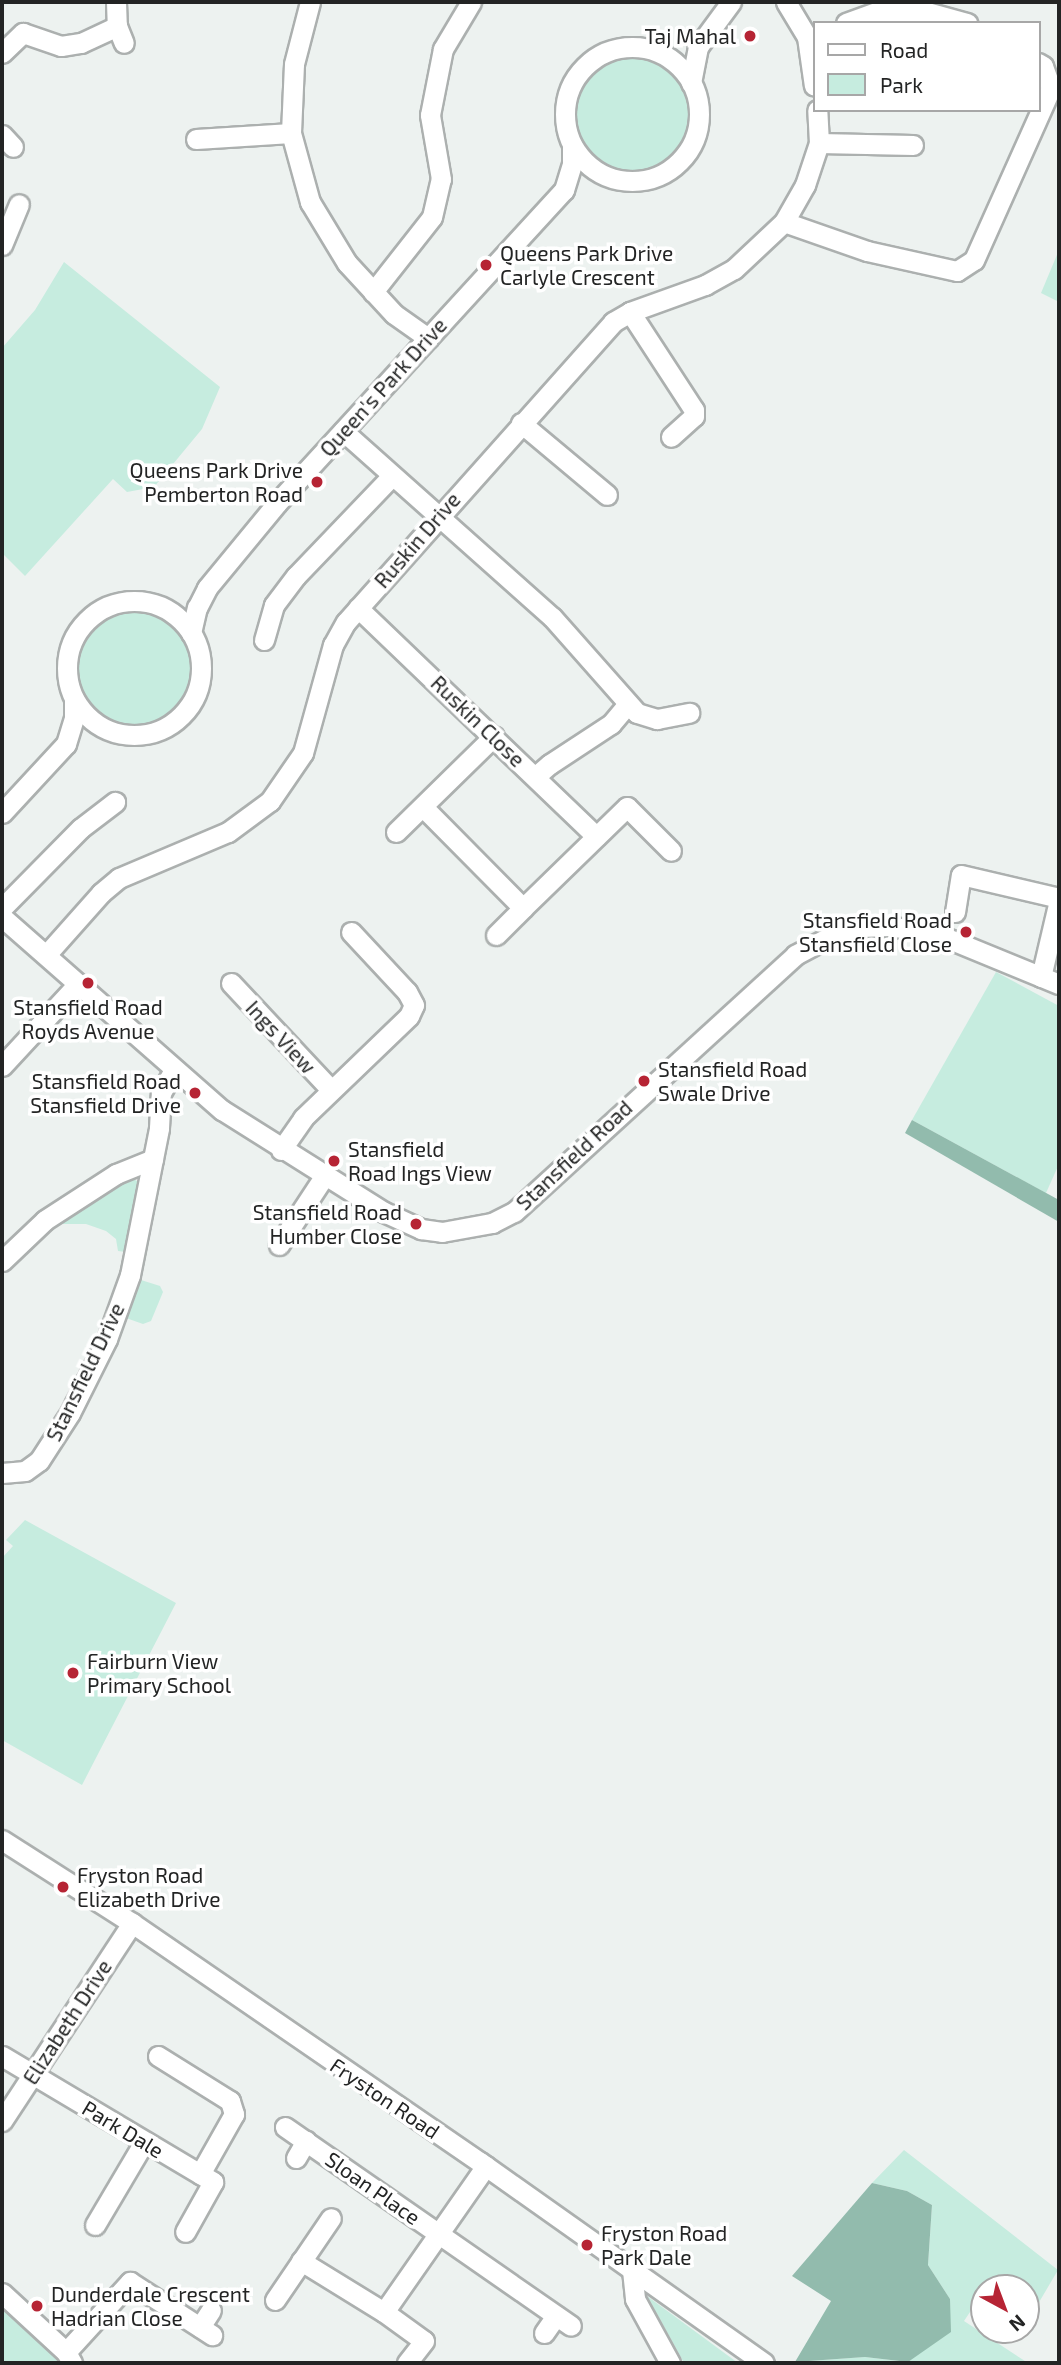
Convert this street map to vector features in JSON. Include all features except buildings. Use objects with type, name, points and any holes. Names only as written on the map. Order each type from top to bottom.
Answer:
[{"type":"street","points":[[2,53],[23,33],[61,47],[121,35],[116,2]]},
{"type":"street","points":[[310,2],[294,64],[291,133],[310,202],[347,263],[394,314],[428,338]]},
{"type":"street","points":[[373,292],[432,217],[441,178],[430,115],[443,49],[471,2]]},
{"type":"street","name":"Queen's Park Drive","points":[[191,633],[197,608],[207,589],[277,503],[564,190],[602,174],[622,181],[644,180],[676,164],[686,153],[697,126],[697,104],[691,83],[695,55],[704,35],[731,2]]},
{"type":"street","points":[[786,2],[811,36],[813,69]]},
{"type":"street","points":[[852,21],[900,7],[960,21]]},
{"type":"street","name":"Queen's Park Drive","points":[[564,190],[572,164],[572,145],[565,125],[565,103],[572,83],[585,66],[603,54],[624,48],[659,53],[704,35]]},
{"type":"street","points":[[659,53],[682,71],[691,83]]},
{"type":"street","points":[[784,222],[867,251],[957,271],[974,260],[1051,88],[1043,65],[1040,64]]},
{"type":"street","name":"Ruskin Drive","points":[[46,955],[101,893],[119,878],[228,832],[270,801],[303,753],[333,645],[358,608],[613,322],[630,312],[705,285],[734,269],[784,222],[805,185],[820,143],[817,112]]},
{"type":"street","points":[[196,139],[291,133]]},
{"type":"street","points":[[820,143],[913,145]]},
{"type":"street","points":[[572,145],[584,162],[602,174]]},
{"type":"street","points":[[2,245],[19,204]]},
{"type":"street","points":[[630,312],[694,410],[694,416],[671,437]]},
{"type":"street","points":[[521,423],[607,495]]},
{"type":"street","points":[[343,431],[552,617],[636,713],[657,719],[689,713]]},
{"type":"street","points":[[264,640],[274,605],[296,576],[392,476]]},
{"type":"street","name":"Queen's Park Drive","points":[[164,608],[207,589]]},
{"type":"street","points":[[66,744],[74,718],[68,657],[75,636],[88,620],[106,607],[126,601],[148,602],[174,614],[191,633],[199,650],[200,680],[196,694],[179,718],[146,734],[125,734],[105,728],[87,716],[74,699]]},
{"type":"street","name":"Ruskin Close","points":[[358,608],[596,836]]},
{"type":"street","points":[[536,776],[611,724],[628,704]]},
{"type":"street","points":[[2,813],[66,744],[105,728]]},
{"type":"street","points":[[396,832],[494,736]]},
{"type":"street","points":[[2,908],[81,828],[115,802]]},
{"type":"street","points":[[423,807],[523,908]]},
{"type":"street","points":[[496,935],[627,807],[671,851]]},
{"type":"street","points":[[954,912],[961,875],[1059,899],[1050,980]]},
{"type":"street","name":"Stansfield Road","points":[[2,917],[222,1110],[281,1150],[384,1212],[421,1229],[461,1230],[492,1223],[514,1212],[795,955],[831,936],[860,927],[889,926],[937,934],[1050,980]]},
{"type":"street","name":"Ings View","points":[[281,1150],[303,1118],[409,1016],[414,1005],[407,992],[351,932]]},
{"type":"street","name":"Ings View","points":[[231,983],[331,1090]]},
{"type":"street","points":[[2,1066],[78,984]]},
{"type":"street","name":"Stansfield Drive","points":[[2,1474],[25,1471],[40,1461],[70,1413],[107,1339],[130,1275],[153,1159],[161,1093],[174,1070]]},
{"type":"street","points":[[2,1261],[45,1220],[116,1174],[153,1159]]},
{"type":"street","points":[[279,1245],[325,1175]]},
{"type":"street","name":"Fryston Road","points":[[2,1840],[132,1923],[486,2166],[764,2363]]},
{"type":"street","name":"Elizabeth Drive","points":[[2,2122],[132,1923]]},
{"type":"street","name":"Park Dale","points":[[2,2056],[206,2178]]},
{"type":"street","points":[[158,2056],[230,2101],[234,2114],[185,2232]]},
{"type":"street","name":"Sloan Place","points":[[285,2127],[301,2150],[439,2234],[563,2321],[544,2333]]},
{"type":"street","points":[[95,2225],[144,2142]]},
{"type":"street","name":"Sloan Place","points":[[384,2312],[486,2166]]},
{"type":"street","points":[[275,2300],[331,2218]]},
{"type":"street","points":[[301,2261],[424,2340],[407,2363]]},
{"type":"street","points":[[632,2270],[635,2299],[670,2363]]},
{"type":"street","points":[[2,2292],[69,2358],[130,2282],[206,2331],[211,2310]]},
{"type":"green space","points":[[632,53],[655,58],[675,71],[688,91],[693,114],[688,137],[675,157],[655,170],[632,175],[609,170],[589,157],[576,137],[571,114],[576,91],[589,71],[609,58]]},
{"type":"green space","points":[[1059,250],[1059,302],[1041,293]]},
{"type":"green space","points":[[64,262],[220,387],[202,429],[154,487],[127,492],[113,479],[25,576],[2,553],[2,348],[35,310]]},
{"type":"green space","points":[[134,607],[157,612],[177,625],[190,645],[195,668],[190,691],[177,711],[157,724],[134,729],[111,724],[91,711],[78,691],[73,668],[78,645],[91,625],[111,612]]},
{"type":"green space","points":[[996,972],[1059,1006],[1059,1164],[1046,1193],[912,1120]]},
{"type":"green space","points":[[912,1120],[1059,1200],[1059,1222],[905,1133]]},
{"type":"green space","points":[[131,1177],[141,1184],[126,1252],[118,1251],[116,1239],[106,1231],[86,1224],[61,1224],[123,1178]]},
{"type":"green space","points":[[141,1280],[160,1286],[163,1292],[151,1321],[143,1324],[126,1318]]},
{"type":"green space","name":"Fairburn View Primary School","points":[[25,1520],[176,1603],[82,1785],[2,1740],[2,1558],[13,1546],[6,1540]]},
{"type":"green space","points":[[904,2150],[1058,2270],[1040,2301],[1040,2274],[970,2274],[970,2312],[964,2321],[970,2325],[970,2344],[999,2344],[1028,2363],[795,2362],[865,2357],[908,2362],[950,2299],[928,2265],[932,2205],[907,2191],[872,2183]]},
{"type":"green space","points":[[872,2183],[907,2191],[932,2205],[928,2265],[950,2299],[951,2332],[908,2362],[865,2357],[795,2362],[831,2301],[792,2276]]},
{"type":"green space","points":[[2,2293],[72,2363],[2,2363]]},
{"type":"green space","points":[[647,2296],[738,2363],[684,2363]]},
{"type":"place","name":"Taj Mahal","points":[[750,36]]},
{"type":"place","name":"Queens Park Drive Carlyle Crescent","points":[[486,265]]},
{"type":"place","name":"Queens Park Drive Pemberton Road","points":[[317,482]]},
{"type":"place","name":"Stansfield Road Stansfield Close","points":[[966,932]]},
{"type":"place","name":"Stansfield Road Royds Avenue","points":[[88,983]]},
{"type":"place","name":"Stansfield Road Swale Drive","points":[[644,1081]]},
{"type":"place","name":"Stansfield Road Stansfield Drive","points":[[195,1093]]},
{"type":"place","name":"Stansfield Road Ings View","points":[[334,1161]]},
{"type":"place","name":"Stansfield Road Humber Close","points":[[416,1224]]},
{"type":"place","name":"Fairburn View Primary School","points":[[73,1673]]},
{"type":"place","name":"Fryston Road Elizabeth Drive","points":[[63,1887]]},
{"type":"place","name":"Fryston Road Park Dale","points":[[587,2245]]},
{"type":"place","name":"Dunderdale Crescent Hadrian Close","points":[[37,2306]]}]
